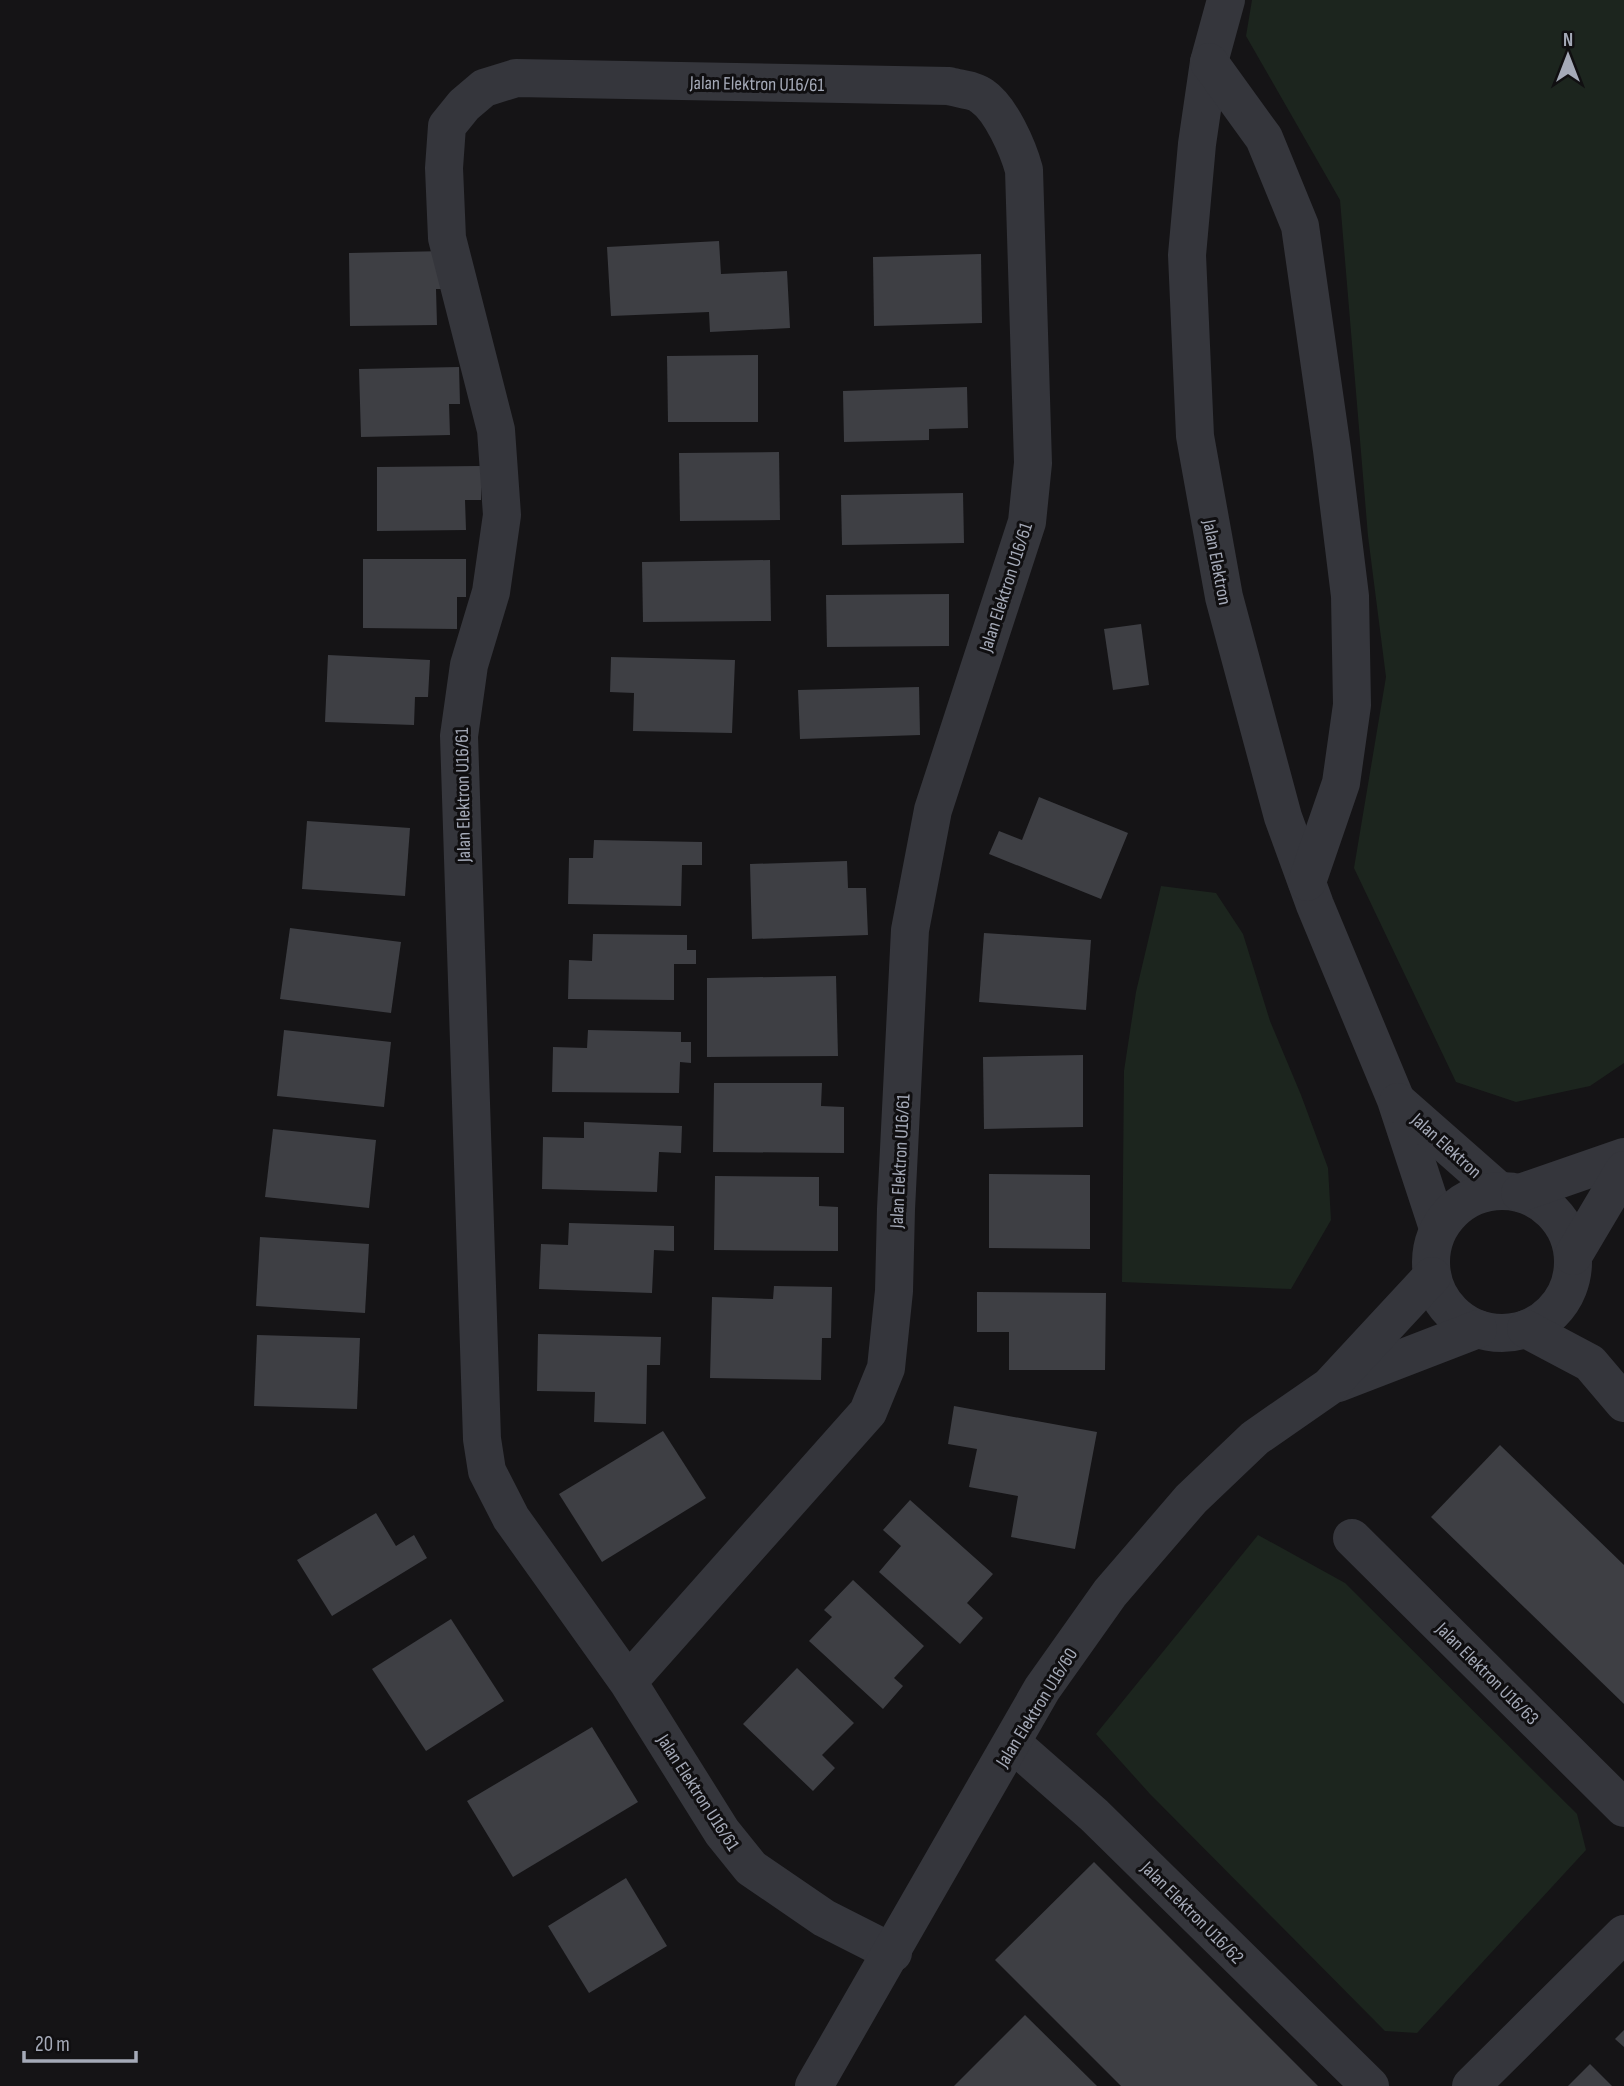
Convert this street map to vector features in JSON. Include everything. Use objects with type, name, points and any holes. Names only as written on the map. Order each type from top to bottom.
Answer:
[{"type":"street","name":"Jalan Elektron","points":[[1226,0],[1209,62],[1197,144],[1187,255],[1195,436],[1224,597],[1283,817],[1396,1100],[1438,1228]]},
{"type":"street","points":[[1209,62],[1264,138],[1300,226],[1348,583],[1352,705],[1341,783],[1307,882]]},
{"type":"street","name":"Jalan Elektron U16/61","points":[[628,1682],[867,1412],[886,1368],[894,1291],[910,930],[933,810],[1027,522],[1032,463],[1024,170],[1017,146],[1004,123],[982,95],[949,86],[516,78],[484,88],[464,104],[447,126],[444,168],[447,238],[496,430],[502,515],[491,592],[469,665],[459,736],[482,1439],[487,1471],[510,1518],[628,1682],[722,1832],[751,1868],[824,1917],[892,1953]]},
{"type":"street","name":"Jalan Elektron","points":[[1396,1100],[1509,1192]]},
{"type":"street","points":[[1624,1157],[1509,1192],[1474,1196],[1453,1209],[1438,1228],[1431,1251],[1432,1276],[1448,1309],[1478,1329],[1502,1332],[1527,1329],[1547,1317],[1563,1299],[1572,1266],[1624,1170]]},
{"type":"street","points":[[1509,1192],[1540,1202],[1556,1216],[1568,1235],[1590,1363]]},
{"type":"street","points":[[1329,1386],[1432,1276]]},
{"type":"street","points":[[1329,1386],[1478,1329]]},
{"type":"street","points":[[1527,1329],[1590,1363],[1624,1403]]},
{"type":"street","name":"Jalan Elektron U16/60","points":[[814,2086],[1042,1689],[1110,1593],[1191,1499],[1255,1438],[1329,1386]]},
{"type":"street","name":"Jalan Elektron U16/63","points":[[1352,1538],[1624,1808]]},
{"type":"street","name":"Jalan Elektron U16/62","points":[[1012,1743],[1094,1815],[1370,2086]]},
{"type":"street","points":[[1471,2086],[1624,1934]]},
{"type":"shaded area","points":[[1252,0],[1624,0],[1624,1063],[1590,1086],[1516,1102],[1456,1082],[1354,868],[1386,677],[1368,536],[1340,200],[1246,36]]},
{"type":"shaded area","points":[[1161,886],[1216,893],[1243,934],[1270,1021],[1328,1168],[1331,1220],[1291,1289],[1122,1282],[1124,1071],[1136,992]]},
{"type":"shaded area","points":[[1258,1535],[1345,1583],[1577,1814],[1586,1850],[1417,2033],[1385,2031],[1150,1794],[1096,1734]]},
{"type":"building","points":[[719,241],[721,274],[787,271],[790,328],[710,332],[709,312],[611,316],[607,247]]},
{"type":"building","points":[[447,251],[448,289],[436,289],[437,325],[350,326],[349,253]]},
{"type":"building","points":[[981,254],[982,323],[874,326],[873,257]]},
{"type":"building","points":[[758,355],[758,422],[668,422],[667,356]]},
{"type":"building","points":[[459,367],[460,404],[449,404],[450,435],[361,437],[359,369]]},
{"type":"building","points":[[967,387],[968,428],[929,429],[929,440],[844,442],[843,391]]},
{"type":"building","points":[[779,452],[780,520],[680,521],[679,453]]},
{"type":"building","points":[[481,466],[481,500],[465,500],[466,530],[377,531],[377,467]]},
{"type":"building","points":[[963,493],[964,543],[842,545],[841,495]]},
{"type":"building","points":[[363,559],[466,559],[466,597],[457,597],[457,629],[363,628]]},
{"type":"building","points":[[770,560],[771,621],[643,622],[642,562]]},
{"type":"building","points":[[949,594],[949,646],[827,647],[826,595]]},
{"type":"building","points":[[1141,624],[1149,685],[1113,690],[1104,629]]},
{"type":"building","points":[[328,655],[430,660],[428,697],[415,697],[414,725],[325,722]]},
{"type":"building","points":[[611,657],[735,660],[732,733],[633,731],[634,693],[610,692]]},
{"type":"building","points":[[919,687],[920,735],[800,739],[798,690]]},
{"type":"building","points":[[1039,797],[1128,833],[1101,899],[989,854],[999,831],[1022,840]]},
{"type":"building","points":[[307,821],[410,828],[405,896],[302,889]]},
{"type":"building","points":[[594,840],[702,842],[702,865],[682,865],[681,906],[568,904],[569,858],[593,858]]},
{"type":"building","points":[[847,861],[848,888],[866,888],[868,935],[752,939],[750,864]]},
{"type":"building","points":[[290,928],[401,942],[391,1013],[280,999]]},
{"type":"building","points":[[984,933],[1091,940],[1086,1010],[979,1002]]},
{"type":"building","points":[[593,934],[687,935],[687,950],[696,950],[696,964],[674,964],[674,1000],[568,999],[569,960],[592,961]]},
{"type":"building","points":[[836,976],[838,1056],[707,1057],[707,978]]},
{"type":"building","points":[[284,1030],[391,1042],[384,1107],[277,1096]]},
{"type":"building","points":[[588,1030],[681,1032],[681,1042],[691,1042],[691,1063],[680,1062],[679,1093],[552,1092],[553,1047],[587,1048]]},
{"type":"building","points":[[1083,1055],[1083,1127],[984,1129],[983,1057]]},
{"type":"building","points":[[714,1083],[822,1083],[821,1106],[844,1107],[844,1153],[713,1152]]},
{"type":"building","points":[[584,1122],[682,1126],[681,1153],[659,1152],[657,1192],[542,1189],[543,1137],[584,1138]]},
{"type":"building","points":[[273,1129],[376,1140],[369,1208],[265,1197]]},
{"type":"building","points":[[989,1174],[1090,1175],[1090,1249],[989,1248]]},
{"type":"building","points":[[715,1176],[819,1177],[819,1206],[838,1207],[838,1251],[714,1250]]},
{"type":"building","points":[[569,1223],[674,1226],[674,1251],[654,1250],[652,1293],[539,1289],[541,1244],[568,1245]]},
{"type":"building","points":[[260,1237],[369,1244],[365,1313],[256,1306]]},
{"type":"building","points":[[774,1286],[832,1287],[831,1338],[822,1338],[821,1380],[710,1378],[712,1297],[773,1299]]},
{"type":"building","points":[[977,1292],[1106,1293],[1105,1370],[1009,1370],[1009,1332],[977,1332]]},
{"type":"building","points":[[538,1334],[661,1337],[660,1365],[647,1365],[646,1424],[594,1422],[595,1392],[537,1391]]},
{"type":"building","points":[[257,1335],[360,1338],[357,1409],[254,1406]]},
{"type":"building","points":[[954,1406],[1097,1432],[1075,1549],[1011,1537],[1018,1496],[969,1487],[977,1449],[948,1444]]},
{"type":"building","points":[[663,1431],[706,1498],[602,1562],[559,1494]]},
{"type":"building","points":[[1500,1445],[1624,1565],[1624,1704],[1431,1517]]},
{"type":"building","points":[[910,1500],[993,1574],[967,1603],[983,1618],[960,1644],[879,1572],[901,1546],[883,1530]]},
{"type":"building","points":[[376,1513],[396,1546],[414,1535],[427,1558],[332,1616],[297,1560]]},
{"type":"building","points":[[853,1580],[924,1646],[894,1678],[903,1686],[883,1709],[809,1641],[832,1617],[824,1610]]},
{"type":"building","points":[[451,1619],[504,1701],[426,1751],[372,1669]]},
{"type":"building","points":[[797,1668],[854,1723],[822,1755],[835,1768],[813,1791],[743,1724]]},
{"type":"building","points":[[592,1727],[638,1802],[513,1877],[467,1801]]},
{"type":"building","points":[[1094,1862],[1318,2086],[1121,2086],[995,1960]]},
{"type":"building","points":[[626,1878],[667,1946],[589,1993],[548,1926]]},
{"type":"building","points":[[1025,2015],[1097,2086],[954,2086]]},
{"type":"building","points":[[1624,2030],[1624,2047],[1615,2039]]},
{"type":"building","points":[[1590,2064],[1612,2086],[1568,2086]]}]
